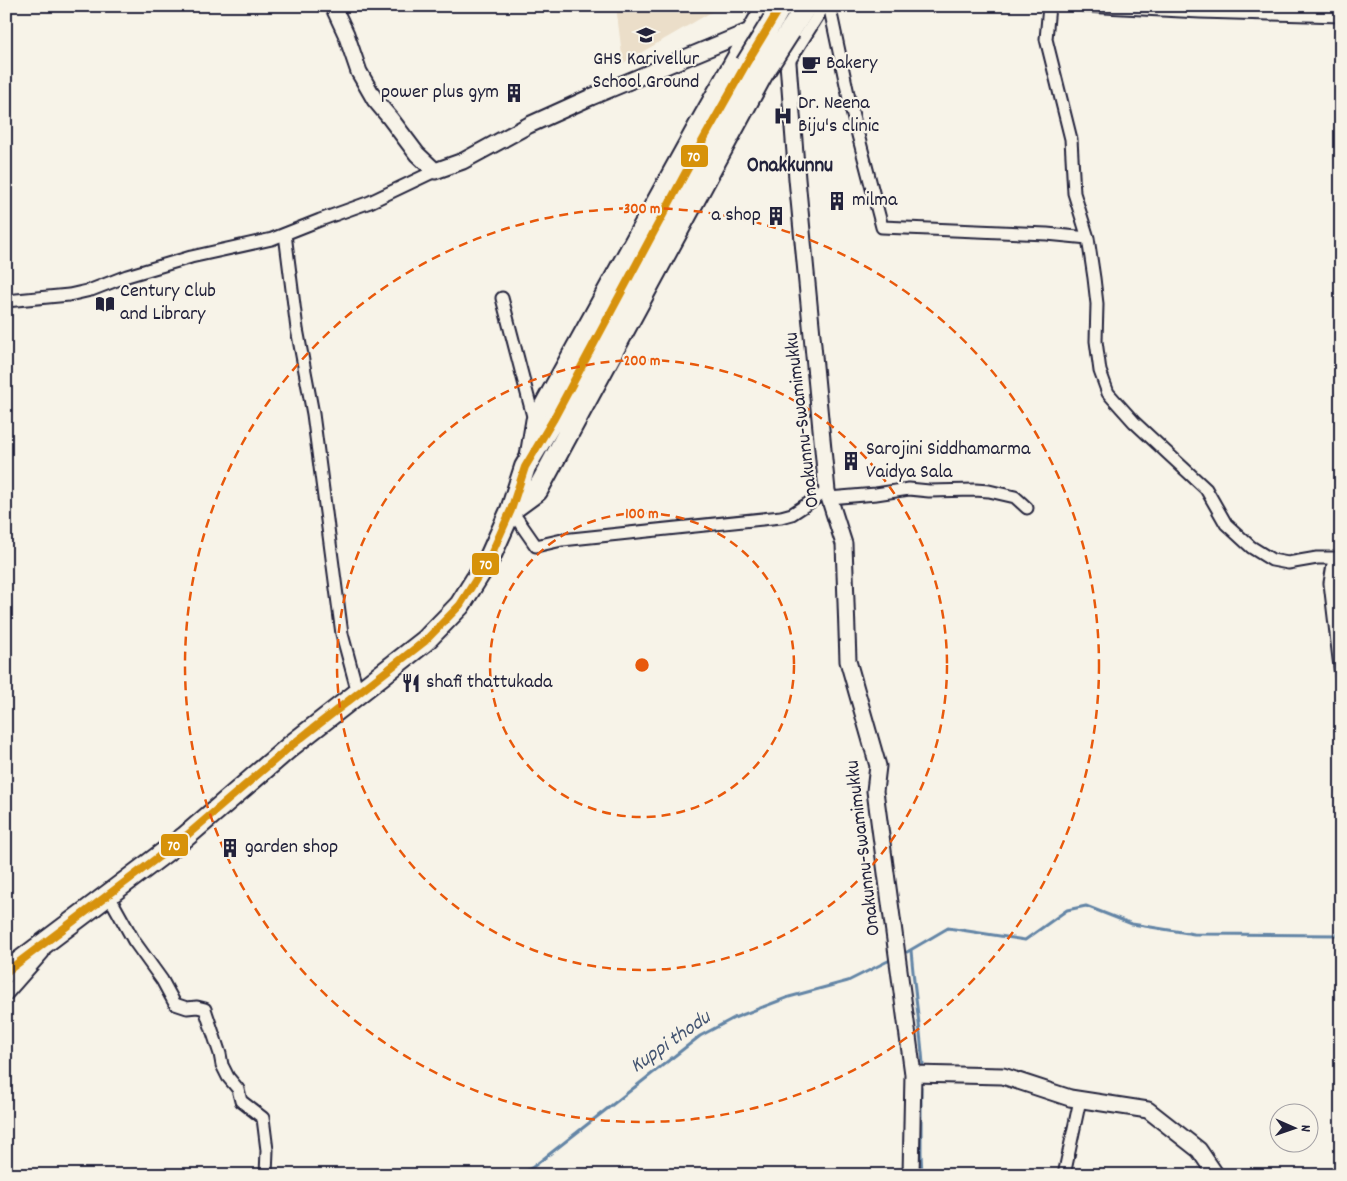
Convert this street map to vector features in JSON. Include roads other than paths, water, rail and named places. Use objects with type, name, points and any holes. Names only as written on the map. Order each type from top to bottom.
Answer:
[{"type":"highway","points":[[6,972],[185,837],[292,746],[424,641],[460,604],[490,557],[511,510],[526,468],[754,69],[790,31],[806,6]]},
{"type":"highway","points":[[511,510],[537,491],[754,69],[773,11]]},
{"type":"street","points":[[333,6],[346,34],[359,72],[375,100],[416,154],[435,171]]},
{"type":"street","points":[[750,31],[788,63],[825,6],[830,10],[851,108],[882,227],[1047,234],[1088,238]]},
{"type":"street","points":[[1049,6],[1046,39],[1071,140],[1074,192],[1088,238],[1097,304],[1096,341],[1100,371],[1108,393],[1146,434],[1206,489],[1226,524],[1251,547],[1272,560],[1288,563],[1317,558],[1337,558],[1330,583],[1341,676]]},
{"type":"street","points":[[1085,6],[1200,12],[1341,16]]},
{"type":"street","points":[[6,301],[69,296],[191,257],[272,240],[370,202],[463,160],[529,125],[582,101],[750,31],[773,11]]},
{"type":"street","points":[[526,468],[534,420],[750,31]]},
{"type":"street","name":"Onakunnu-Swamimukku","points":[[788,63],[797,179],[828,495],[844,544],[848,661],[878,766],[874,791],[913,1074],[911,1175]]},
{"type":"street","points":[[285,234],[297,329],[313,414],[342,634],[358,693]]},
{"type":"street","points":[[502,298],[534,420]]},
{"type":"street","points":[[511,510],[536,546],[562,540],[781,517],[792,514],[828,495],[876,494],[909,488],[929,491],[989,491],[1015,497],[1027,508]]},
{"type":"street","points":[[108,896],[134,940],[162,980],[175,1004],[187,1008],[197,1007],[205,1009],[222,1065],[228,1077],[238,1090],[241,1101],[263,1118],[267,1150],[266,1175]]},
{"type":"street","points":[[6,995],[62,931]]},
{"type":"street","points":[[913,1074],[1003,1076],[1070,1098],[1148,1110],[1199,1150],[1216,1175]]},
{"type":"street","points":[[1064,1175],[1080,1100]]},
{"type":"waterway","points":[[907,952],[948,928],[1025,940],[1067,910],[1086,906],[1132,924],[1194,934],[1341,935]]},
{"type":"waterway","points":[[911,950],[923,1064]]},
{"type":"waterway","name":"Kuppi thodu","points":[[519,1175],[533,1167],[700,1036],[734,1018],[789,997],[848,981],[888,961]]},
{"type":"waterway","points":[[921,1087],[922,1175]]},
{"type":"place","name":"GHS Karivellur School Ground","points":[[646,35]]},
{"type":"place","name":"Bakery","points":[[811,64]]},
{"type":"place","name":"power plus gym","points":[[514,93]]},
{"type":"place","name":"Dr. Neena Biju's clinic","points":[[783,116]]},
{"type":"place","name":"milma","points":[[837,201]]},
{"type":"place","name":"a shop","points":[[776,216]]},
{"type":"place","name":"Century Club and Library","points":[[105,304]]},
{"type":"place","name":"Sarojini Siddhamarma Vaidya Sala","points":[[851,461]]},
{"type":"place","name":"shafi thattukada","points":[[411,683]]},
{"type":"place","name":"garden shop","points":[[230,848]]},
{"type":"district","name":"Onakkunnu","points":[[790,167]]}]
